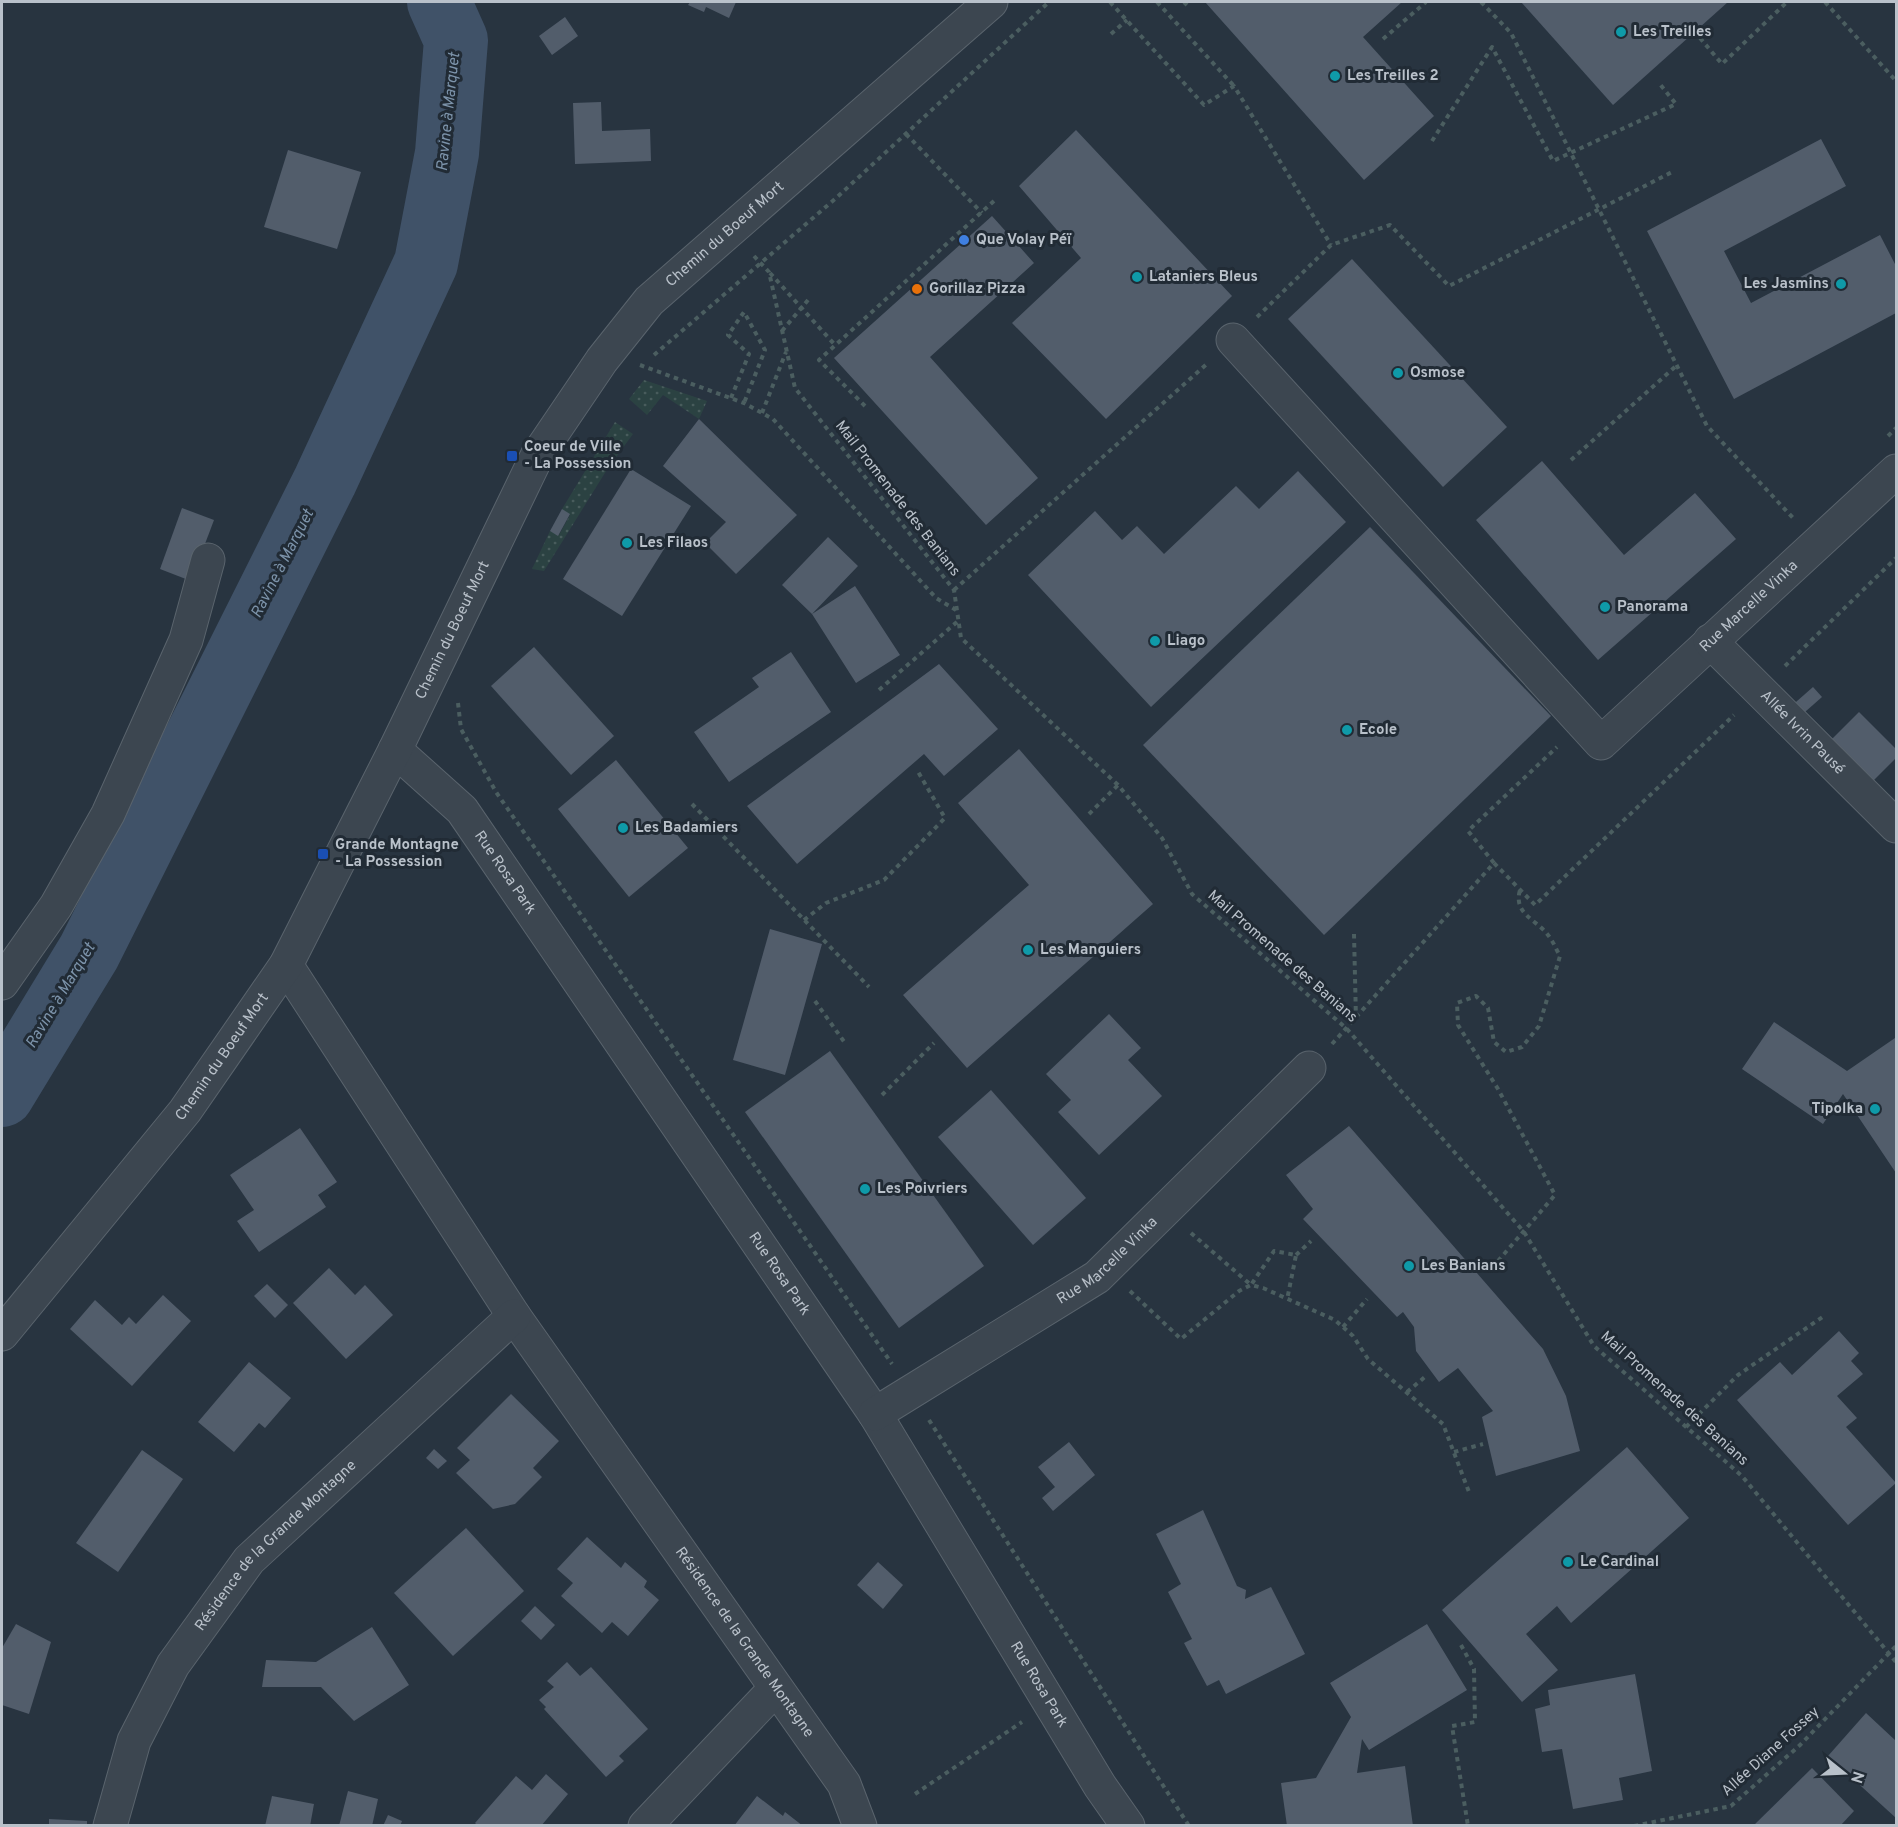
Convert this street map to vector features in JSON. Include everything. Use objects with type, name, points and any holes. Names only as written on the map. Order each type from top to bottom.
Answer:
[{"type":"street","name":"Chemin du Boeuf Mort","points":[[2,1334],[185,1112],[286,965],[395,750],[537,456],[607,354],[649,301],[991,2]]},
{"type":"street","name":"Rue Marcelle Vinka","points":[[1233,340],[1601,743],[1896,471]]},
{"type":"street","points":[[2,983],[56,906],[108,814],[186,640],[208,560]]},
{"type":"street","name":"Allée Ivrin Pausé","points":[[1710,641],[1896,826]]},
{"type":"street","name":"Rue Rosa Park","points":[[395,750],[462,810],[875,1414],[1100,1786],[1128,1826]]},
{"type":"street","name":"Résidence de la Grande Montagne","points":[[286,965],[514,1316],[844,1784],[860,1826]]},
{"type":"street","name":"Rue Marcelle Vinka","points":[[875,1414],[1097,1277],[1309,1068]]},
{"type":"street","name":"Résidence de la Grande Montagne","points":[[110,1826],[134,1741],[173,1665],[249,1560],[514,1316]]},
{"type":"street","points":[[645,1826],[775,1689]]},
{"type":"path","points":[[635,374],[641,366],[906,134],[1049,2]]},
{"type":"path","points":[[1110,2],[1204,105],[1234,86]]},
{"type":"path","points":[[1157,2],[1234,86],[1331,245]]},
{"type":"path","points":[[1383,39],[1426,2]]},
{"type":"path","points":[[1482,2],[1511,33],[1707,426],[1797,522]]},
{"type":"path","points":[[1700,38],[1722,64],[1787,2]]},
{"type":"path","points":[[1825,2],[1896,81]]},
{"type":"path","points":[[1111,34],[1127,20]]},
{"type":"path","points":[[1432,141],[1492,47],[1553,161],[1676,104],[1659,83]]},
{"type":"path","points":[[906,134],[982,213]]},
{"type":"path","points":[[954,590],[1233,340],[1331,245],[1390,225],[1449,286],[1672,172]]},
{"type":"path","points":[[865,406],[819,360],[995,200]]},
{"type":"path","points":[[730,230],[836,345]]},
{"type":"path","name":"Mail Promenade des Banians","points":[[769,272],[795,388],[954,590],[961,638],[1118,785],[1162,838],[1192,894],[1347,1029],[1524,1232],[1594,1346],[1742,1476],[1896,1662]]},
{"type":"path","points":[[781,332],[808,300]]},
{"type":"path","points":[[731,398],[749,354],[728,335],[744,312],[765,350],[744,403]]},
{"type":"path","points":[[762,413],[786,352]]},
{"type":"path","points":[[607,354],[744,403],[773,419],[936,598],[957,611]]},
{"type":"path","points":[[1571,460],[1677,365]]},
{"type":"path","points":[[1347,1029],[1494,863],[1536,905],[1896,558]]},
{"type":"path","points":[[879,690],[958,620]]},
{"type":"path","points":[[458,692],[460,729],[496,792],[911,1391],[1189,1826]]},
{"type":"path","points":[[804,920],[826,903],[884,880],[945,818],[917,770]]},
{"type":"path","points":[[1089,814],[1118,785]]},
{"type":"path","points":[[692,804],[869,987]]},
{"type":"path","points":[[1498,1261],[1555,1195],[1498,1089],[1458,1025],[1457,1003],[1476,996],[1488,1008],[1494,1042],[1506,1052],[1522,1047],[1539,1026],[1560,956],[1547,933],[1526,917],[1518,899],[1520,889]]},
{"type":"path","points":[[1354,934],[1356,1020]]},
{"type":"path","points":[[815,1001],[845,1043]]},
{"type":"path","points":[[882,1095],[934,1043]]},
{"type":"path","points":[[1165,1210],[1251,1286],[1263,1288],[1335,1320],[1353,1336],[1368,1359],[1443,1424],[1469,1492]]},
{"type":"path","points":[[1287,1300],[1296,1255],[1311,1241]]},
{"type":"path","points":[[1105,1269],[1181,1339],[1239,1291],[1251,1286],[1274,1251],[1296,1255]]},
{"type":"path","points":[[1343,1327],[1367,1299]]},
{"type":"path","points":[[1686,1427],[1738,1375],[1824,1316]]},
{"type":"path","points":[[1407,1392],[1426,1376]]},
{"type":"path","points":[[1454,1452],[1483,1444]]},
{"type":"path","points":[[1461,1645],[1474,1669],[1475,1722],[1452,1726],[1468,1826]]},
{"type":"path","name":"Allée Diane Fossey","points":[[1634,1826],[1731,1806],[1800,1745],[1896,1646]]},
{"type":"path","points":[[915,1794],[1023,1721]]},
{"type":"green space","points":[[644,380],[707,401],[699,419],[663,395],[647,415],[629,399]]},
{"type":"green space","points":[[615,422],[633,434],[608,468],[544,571],[532,569],[550,531],[559,535],[570,515],[562,509]]},
{"type":"building","points":[[690,2],[736,2],[729,18],[706,7],[704,12],[688,5]]},
{"type":"building","name":"Les Treilles 2","points":[[1205,2],[1402,2],[1363,37],[1434,116],[1364,180]]},
{"type":"building","name":"Les Treilles","points":[[1521,2],[1728,2],[1613,105]]},
{"type":"building","points":[[565,17],[578,36],[552,55],[539,36]]},
{"type":"building","points":[[601,102],[602,131],[650,129],[651,161],[575,164],[573,103]]},
{"type":"building","name":"Lataniers Bleus","points":[[1076,130],[1232,296],[1106,419],[1012,323],[1081,258],[1019,186]]},
{"type":"building","name":"Les Jasmins","points":[[1821,139],[1846,186],[1724,251],[1751,303],[1880,235],[1896,266],[1896,313],[1734,399],[1647,231]]},
{"type":"building","points":[[288,150],[361,172],[337,249],[264,227]]},
{"type":"building","points":[[992,216],[1034,263],[930,357],[1038,478],[986,525],[834,358]]},
{"type":"building","name":"Osmose","points":[[1352,259],[1507,427],[1443,487],[1288,319]]},
{"type":"building","name":"Les Filaos","points":[[699,419],[797,515],[736,574],[705,543],[726,522],[663,466]]},
{"type":"building","name":"Panorama","points":[[1542,461],[1624,555],[1695,493],[1736,539],[1598,660],[1476,520]]},
{"type":"building","name":"Les Filaos","points":[[631,469],[691,506],[622,616],[563,579]]},
{"type":"building","name":"Liago","points":[[1298,471],[1346,522],[1151,707],[1028,575],[1095,511],[1122,540],[1137,526],[1164,554],[1236,486],[1259,509]]},
{"type":"building","points":[[182,508],[214,520],[191,581],[160,569]]},
{"type":"building","points":[[562,509],[570,514],[558,536],[550,531]]},
{"type":"building","name":"Ecole","points":[[1370,527],[1551,716],[1324,935],[1143,745]]},
{"type":"building","points":[[828,537],[858,566],[812,614],[782,585]]},
{"type":"building","points":[[855,586],[900,655],[856,683],[812,614]]},
{"type":"building","points":[[534,647],[614,736],[571,775],[491,686]]},
{"type":"building","points":[[791,652],[831,712],[729,782],[694,732],[759,687],[752,678]]},
{"type":"building","points":[[939,664],[998,729],[944,776],[924,754],[797,864],[747,806]]},
{"type":"building","points":[[1813,687],[1822,697],[1797,719],[1788,709]]},
{"type":"building","points":[[1859,712],[1896,749],[1896,758],[1869,785],[1827,744]]},
{"type":"building","name":"Les Manguiers","points":[[1019,749],[1153,904],[967,1068],[903,995],[1029,885],[958,803]]},
{"type":"building","name":"Les Badamiers","points":[[616,760],[688,848],[629,897],[558,809]]},
{"type":"building","points":[[770,929],[822,944],[785,1075],[733,1060]]},
{"type":"building","points":[[1109,1014],[1141,1048],[1128,1060],[1162,1096],[1099,1155],[1058,1112],[1071,1100],[1046,1074]]},
{"type":"building","name":"Tipolka","points":[[1774,1022],[1847,1071],[1895,1038],[1896,1173],[1843,1094],[1823,1124],[1742,1069]]},
{"type":"building","name":"Les Poivriers","points":[[830,1051],[984,1266],[899,1328],[745,1112]]},
{"type":"building","name":"Les Poivriers","points":[[991,1090],[1086,1198],[1033,1245],[938,1137]]},
{"type":"building","name":"Les Banians","points":[[1349,1126],[1543,1349],[1566,1396],[1580,1451],[1496,1476],[1482,1417],[1493,1411],[1458,1368],[1439,1382],[1416,1351],[1414,1327],[1403,1312],[1397,1317],[1303,1219],[1313,1209],[1286,1175]]},
{"type":"building","points":[[300,1128],[337,1182],[318,1195],[326,1207],[259,1252],[237,1221],[254,1210],[230,1175]]},
{"type":"building","points":[[329,1268],[355,1295],[365,1285],[393,1315],[346,1359],[293,1303]]},
{"type":"building","points":[[267,1284],[288,1305],[275,1318],[254,1296]]},
{"type":"building","points":[[163,1295],[191,1321],[132,1386],[70,1329],[95,1300],[122,1325],[129,1317],[136,1324]]},
{"type":"building","points":[[1839,1331],[1859,1353],[1851,1361],[1863,1374],[1837,1396],[1857,1418],[1846,1427],[1896,1483],[1848,1525],[1737,1400],[1780,1362],[1792,1375]]},
{"type":"building","points":[[249,1362],[291,1398],[265,1428],[259,1423],[234,1452],[198,1422]]},
{"type":"building","points":[[511,1394],[559,1441],[533,1468],[542,1477],[515,1504],[493,1509],[456,1473],[470,1460],[457,1448]]},
{"type":"building","points":[[1069,1442],[1095,1475],[1053,1511],[1042,1498],[1055,1487],[1038,1467]]},
{"type":"building","name":"Le Cardinal","points":[[1627,1447],[1689,1518],[1571,1623],[1557,1606],[1526,1634],[1558,1670],[1522,1702],[1442,1610]]},
{"type":"building","points":[[434,1449],[447,1461],[438,1469],[426,1458]]},
{"type":"building","points":[[142,1450],[183,1479],[118,1572],[76,1543]]},
{"type":"building","points":[[1203,1510],[1237,1586],[1246,1590],[1245,1599],[1271,1587],[1305,1654],[1226,1694],[1219,1680],[1207,1686],[1184,1643],[1192,1639],[1168,1592],[1181,1584],[1156,1534]]},
{"type":"building","points":[[466,1528],[524,1591],[453,1656],[394,1593]]},
{"type":"building","points":[[587,1537],[621,1568],[625,1562],[647,1581],[644,1587],[659,1600],[628,1636],[612,1622],[602,1633],[561,1596],[573,1583],[557,1569]]},
{"type":"building","points":[[878,1562],[903,1585],[883,1609],[857,1585]]},
{"type":"building","points":[[535,1606],[555,1625],[541,1640],[521,1621]]},
{"type":"building","points":[[16,1624],[51,1642],[29,1714],[2,1705],[2,1648]]},
{"type":"building","points":[[1427,1624],[1467,1690],[1369,1750],[1362,1739],[1357,1773],[1405,1766],[1413,1826],[1287,1826],[1281,1783],[1316,1778],[1351,1717],[1330,1683]]},
{"type":"building","points":[[372,1627],[409,1685],[354,1721],[321,1687],[262,1687],[266,1660],[316,1662]]},
{"type":"building","points":[[567,1662],[580,1676],[591,1667],[648,1729],[619,1756],[624,1761],[606,1777],[544,1709],[546,1707],[539,1700],[554,1687],[547,1681]]},
{"type":"building","points":[[1635,1674],[1652,1771],[1619,1778],[1623,1800],[1573,1809],[1562,1749],[1542,1752],[1535,1709],[1550,1705],[1548,1690]]},
{"type":"building","points":[[1866,1713],[1896,1741],[1896,1818],[1828,1756]]},
{"type":"building","points":[[1812,1768],[1854,1811],[1840,1826],[1753,1826]]},
{"type":"building","points":[[546,1774],[568,1794],[541,1826],[478,1826],[475,1823],[516,1776],[532,1790]]},
{"type":"building","points":[[348,1791],[378,1799],[372,1826],[339,1826]]},
{"type":"building","points":[[272,1796],[314,1804],[310,1826],[265,1826]]},
{"type":"building","points":[[757,1796],[783,1816],[785,1812],[803,1826],[734,1826]]},
{"type":"building","points":[[388,1815],[402,1821],[400,1826],[383,1826]]},
{"type":"building","points":[[49,1819],[87,1821],[87,1826],[49,1826]]},
{"type":"waterway","name":"Ravine à Marquet","points":[[2,1095],[89,952],[325,481],[426,263],[447,153],[456,40],[439,2]]},
{"type":"place","name":"Les Treilles","points":[[1621,32]]},
{"type":"place","name":"Les Treilles 2","points":[[1335,76]]},
{"type":"place","name":"Que Volay Péï","points":[[964,240]]},
{"type":"place","name":"Lataniers Bleus","points":[[1137,277]]},
{"type":"place","name":"Les Jasmins","points":[[1841,284]]},
{"type":"place","name":"Gorillaz Pizza","points":[[917,289]]},
{"type":"place","name":"Osmose","points":[[1398,373]]},
{"type":"place","name":"Coeur de Ville - La Possession","points":[[512,456]]},
{"type":"place","name":"Les Filaos","points":[[627,543]]},
{"type":"place","name":"Panorama","points":[[1605,607]]},
{"type":"place","name":"Liago","points":[[1155,641]]},
{"type":"place","name":"Ecole","points":[[1347,730]]},
{"type":"place","name":"Les Badamiers","points":[[623,828]]},
{"type":"place","name":"Grande Montagne - La Possession","points":[[323,854]]},
{"type":"place","name":"Les Manguiers","points":[[1028,950]]},
{"type":"place","name":"Tipolka","points":[[1875,1109]]},
{"type":"place","name":"Les Poivriers","points":[[865,1189]]},
{"type":"place","name":"Les Banians","points":[[1409,1266]]},
{"type":"place","name":"Le Cardinal","points":[[1568,1562]]}]
